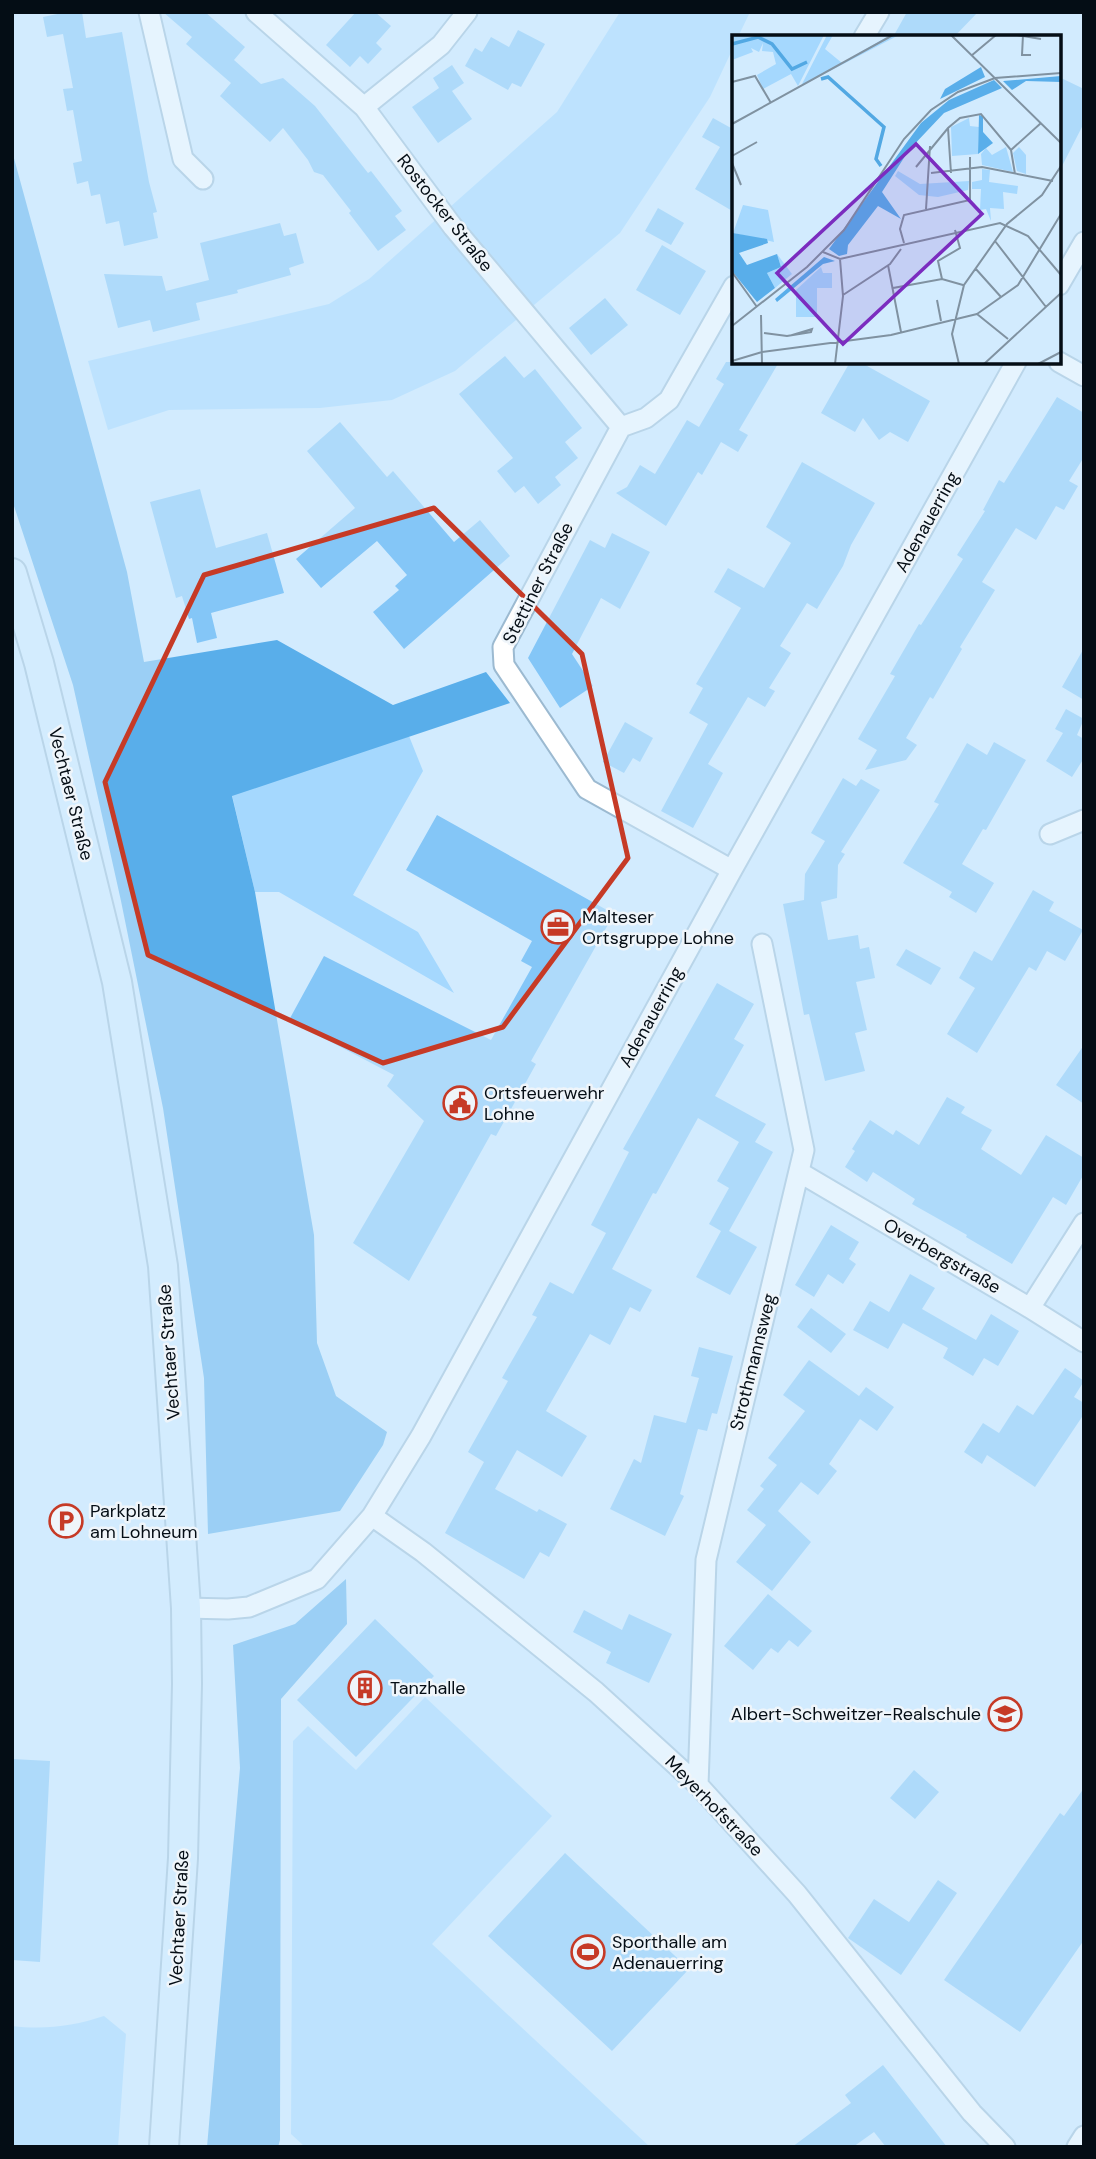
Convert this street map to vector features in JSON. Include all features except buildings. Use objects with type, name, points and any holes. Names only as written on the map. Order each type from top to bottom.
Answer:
[{"type":"main road","name":"Vechtaer Straße","points":[[12,573],[39,663],[117,982],[163,1266],[186,1608],[187,1684],[183,1858],[164,2147]]},
{"type":"street","points":[[149,12],[169,108],[183,159],[203,179]]},
{"type":"street","name":"Rostocker Straße","points":[[257,12],[364,107],[453,227],[621,428]]},
{"type":"street","points":[[364,107],[441,45],[467,12]]},
{"type":"street","points":[[865,35],[879,12]]},
{"type":"street","points":[[1061,282],[1084,242]]},
{"type":"street","points":[[621,428],[646,418],[668,400],[732,289]]},
{"type":"street","points":[[1061,363],[1084,376]]},
{"type":"street","name":"Adenauerring","points":[[186,1608],[249,1607],[317,1579],[372,1516],[421,1436],[732,870],[1015,364]]},
{"type":"street","name":"Stettiner Straße","points":[[621,428],[503,647],[504,665],[587,789],[732,870]]},
{"type":"street","points":[[1050,834],[1084,820]]},
{"type":"street","name":"Strothmannsweg","points":[[698,1785],[706,1560],[804,1150],[762,944]]},
{"type":"street","name":"Overbergstraße","points":[[799,1172],[1084,1342]]},
{"type":"street","points":[[1031,1308],[1084,1223]]},
{"type":"street","name":"Meyerhofstraße","points":[[372,1516],[424,1552],[585,1684],[698,1785],[797,1894],[972,2113],[1005,2147]]},
{"type":"street","points":[[1077,2147],[1084,2136]]},
{"type":"highlighted area","points":[[434,508],[582,654],[628,858],[503,1027],[383,1063],[148,955],[105,782],[204,575]]},
{"type":"shaded area","points":[[620,12],[750,12],[739,35],[732,35],[732,50],[710,97],[620,233],[455,371],[392,400],[320,408],[169,410],[108,430],[88,361],[329,304],[369,279],[557,112]]},
{"type":"shaded area","points":[[12,151],[127,572],[144,662],[277,640],[393,705],[486,672],[510,703],[232,796],[255,892],[314,1235],[317,1343],[336,1396],[387,1432],[383,1445],[340,1511],[208,1534],[204,1378],[163,1108],[73,685],[12,500]]},
{"type":"shaded area","points":[[409,736],[423,771],[353,895],[418,932],[454,993],[279,892],[255,892],[232,795]]},
{"type":"shaded area","points":[[346,1579],[347,1624],[281,1699],[280,2140],[278,2147],[207,2147],[240,1768],[233,1645],[295,1624]]},
{"type":"shaded area","points":[[425,1697],[552,1816],[432,1944],[650,2147],[305,2147],[291,2134],[293,1741],[308,1726],[356,1770]]},
{"type":"shaded area","points":[[104,2016],[126,2034],[118,2147],[12,2147],[12,2026],[59,2026]]},
{"type":"place","name":"Malteser Ortsgruppe Lohne","points":[[558,927]]},
{"type":"place","name":"Ortsfeuerwehr Lohne","points":[[460,1103]]},
{"type":"place","name":"Parkplatz am Lohneum","points":[[66,1521]]},
{"type":"place","name":"Tanzhalle","points":[[365,1688]]},
{"type":"place","name":"Albert-Schweitzer-Realschule","points":[[1005,1714]]},
{"type":"place","name":"Sporthalle am Adenauerring","points":[[588,1952]]}]
